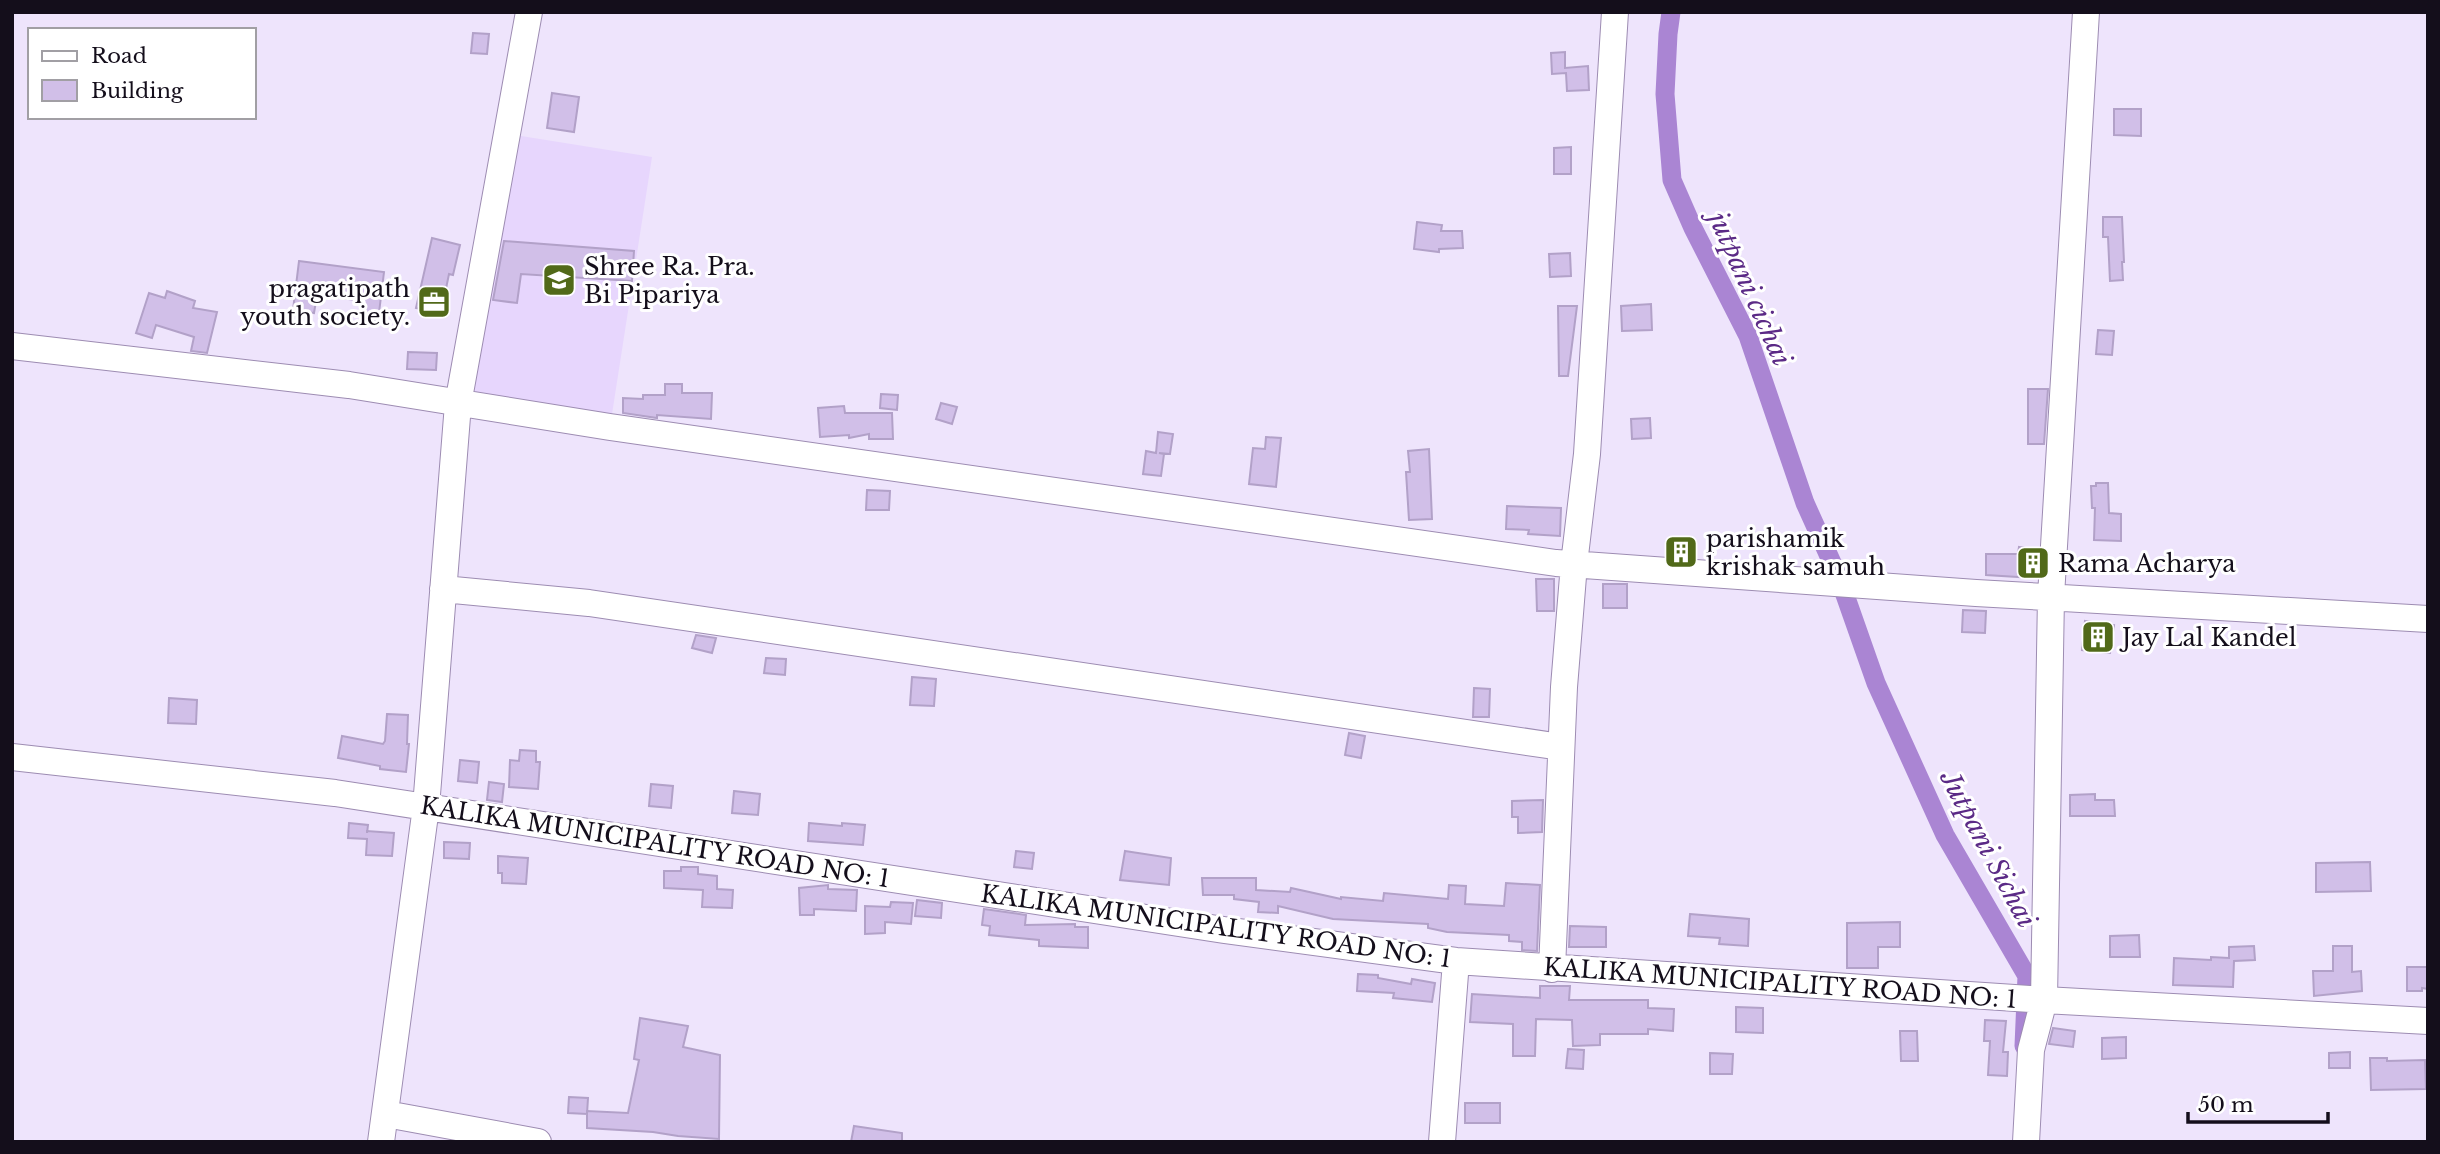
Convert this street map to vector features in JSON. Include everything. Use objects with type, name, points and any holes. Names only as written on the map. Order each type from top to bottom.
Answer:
[{"type":"street","points":[[381,1142],[426,807],[458,404],[529,12]]},
{"type":"street","points":[[1552,969],[1563,687],[1587,454],[1615,12]]},
{"type":"street","points":[[2026,1142],[2031,1050],[2044,1000],[2052,596],[2086,12]]},
{"type":"street","points":[[12,346],[349,385],[458,404],[1574,564],[1962,592],[2428,619]]},
{"type":"street","points":[[443,589],[603,605],[1561,747]]},
{"type":"street","name":"KALIKA MUNICIPALITY ROAD NO: 1","points":[[12,757],[335,793],[1224,930],[1456,961],[2044,1000],[2428,1021]]},
{"type":"street","points":[[1442,1142],[1456,961]]},
{"type":"street","points":[[386,1114],[538,1142]]},
{"type":"shaded area","name":"Shree Ra. Pra. Bi Pipariya","points":[[515,135],[652,157],[610,427],[458,404]]},
{"type":"building","points":[[473,33],[489,34],[487,54],[471,53]]},
{"type":"building","points":[[1565,52],[1565,68],[1588,66],[1589,90],[1567,91],[1566,73],[1552,74],[1551,53]]},
{"type":"building","points":[[552,93],[579,97],[574,132],[547,128]]},
{"type":"building","points":[[2114,109],[2141,109],[2141,136],[2114,135]]},
{"type":"building","points":[[1571,147],[1571,174],[1554,174],[1554,148]]},
{"type":"building","points":[[2103,217],[2122,217],[2123,280],[2110,281],[2108,237],[2103,237]]},
{"type":"building","points":[[1417,222],[1442,225],[1441,231],[1462,231],[1463,248],[1439,249],[1439,252],[1414,249]]},
{"type":"building","points":[[432,238],[460,245],[453,275],[449,274],[441,313],[416,308]]},
{"type":"building","points":[[504,241],[634,251],[632,281],[521,274],[517,303],[493,300]]},
{"type":"building","points":[[1570,253],[1571,276],[1550,277],[1549,254]]},
{"type":"building","points":[[299,261],[384,272],[378,321],[362,319],[364,301],[317,295],[314,313],[293,310]]},
{"type":"building","points":[[167,291],[195,301],[193,308],[217,312],[207,353],[191,351],[194,337],[156,325],[152,338],[136,333],[149,293],[165,298]]},
{"type":"building","points":[[1651,304],[1652,330],[1622,331],[1621,306]]},
{"type":"building","points":[[1558,306],[1577,306],[1568,376],[1559,376]]},
{"type":"building","points":[[2098,330],[2114,331],[2112,355],[2096,354]]},
{"type":"building","points":[[408,352],[437,353],[436,370],[407,369]]},
{"type":"building","points":[[665,384],[682,384],[682,393],[712,393],[711,419],[657,415],[657,418],[623,413],[623,398],[643,399],[643,395],[665,395]]},
{"type":"building","points":[[2028,389],[2048,389],[2044,444],[2028,444]]},
{"type":"building","points":[[881,394],[898,395],[897,410],[880,408]]},
{"type":"building","points":[[941,403],[957,407],[952,424],[936,419]]},
{"type":"building","points":[[844,406],[845,413],[892,413],[893,439],[869,439],[869,434],[849,438],[849,435],[820,437],[818,408]]},
{"type":"building","points":[[1650,418],[1651,438],[1632,439],[1631,419]]},
{"type":"building","points":[[1158,432],[1173,434],[1170,454],[1159,453],[1164,454],[1161,476],[1143,474],[1146,451],[1156,453]]},
{"type":"building","points":[[1266,437],[1281,438],[1276,487],[1249,484],[1253,448],[1265,449]]},
{"type":"building","points":[[1429,449],[1432,519],[1409,520],[1406,472],[1410,472],[1408,451]]},
{"type":"building","points":[[2096,483],[2108,483],[2109,513],[2121,514],[2121,541],[2094,540],[2095,508],[2092,508],[2091,486],[2096,486]]},
{"type":"building","points":[[867,490],[890,491],[889,510],[866,510]]},
{"type":"building","points":[[1507,506],[1561,508],[1560,536],[1528,534],[1529,530],[1506,529]]},
{"type":"building","points":[[2019,547],[2038,550],[2036,578],[1986,575],[1986,554],[2018,554]]},
{"type":"building","points":[[1536,579],[1554,579],[1554,611],[1537,611]]},
{"type":"building","points":[[1603,584],[1627,584],[1627,608],[1603,608]]},
{"type":"building","points":[[1963,610],[1986,611],[1985,633],[1962,632]]},
{"type":"building","name":"Jay Lal Kandel","points":[[2085,621],[2114,625],[2110,653],[2082,650]]},
{"type":"building","points":[[696,635],[716,638],[712,653],[692,648]]},
{"type":"building","points":[[766,658],[786,659],[785,675],[764,673]]},
{"type":"building","points":[[912,677],[936,679],[934,706],[910,705]]},
{"type":"building","points":[[1474,688],[1490,689],[1489,717],[1473,717]]},
{"type":"building","points":[[169,698],[197,700],[196,724],[168,723]]},
{"type":"building","points":[[387,714],[408,715],[406,772],[380,769],[380,766],[338,758],[342,736],[383,744]]},
{"type":"building","points":[[1349,733],[1365,736],[1361,758],[1345,755]]},
{"type":"building","points":[[520,750],[536,751],[536,762],[540,762],[538,789],[509,787],[510,760],[519,761]]},
{"type":"building","points":[[460,760],[479,762],[477,783],[458,781]]},
{"type":"building","points":[[489,782],[504,784],[502,802],[487,800]]},
{"type":"building","points":[[651,784],[673,786],[671,808],[649,806]]},
{"type":"building","points":[[734,791],[760,794],[758,815],[732,813]]},
{"type":"building","points":[[2095,794],[2095,800],[2114,800],[2115,816],[2070,816],[2070,795]]},
{"type":"building","points":[[1543,800],[1542,832],[1518,833],[1518,817],[1512,817],[1512,801]]},
{"type":"building","points":[[349,823],[368,825],[367,831],[394,833],[392,856],[366,855],[367,839],[348,838]]},
{"type":"building","points":[[809,823],[865,825],[863,845],[808,841]]},
{"type":"building","points":[[444,842],[470,843],[469,859],[444,858]]},
{"type":"building","points":[[1016,851],[1034,853],[1032,869],[1014,867]]},
{"type":"building","points":[[1125,851],[1171,858],[1169,885],[1120,880]]},
{"type":"building","points":[[498,856],[528,858],[526,884],[502,883],[502,873],[498,873]]},
{"type":"building","points":[[2370,862],[2371,891],[2316,892],[2316,863]]},
{"type":"building","points":[[681,867],[698,867],[698,874],[717,876],[717,889],[733,890],[732,908],[702,907],[703,890],[664,888],[664,871],[681,871]]},
{"type":"building","points":[[1202,878],[1256,878],[1256,890],[1290,892],[1291,888],[1341,899],[1383,901],[1384,893],[1448,899],[1449,885],[1466,886],[1465,904],[1504,906],[1506,883],[1540,885],[1537,951],[1522,950],[1522,942],[1509,941],[1509,935],[1447,932],[1428,928],[1428,924],[1333,919],[1278,906],[1278,913],[1258,912],[1259,902],[1234,899],[1234,895],[1203,895]]},
{"type":"building","points":[[828,885],[828,889],[857,890],[856,911],[814,909],[814,915],[800,915],[799,888]]},
{"type":"building","points":[[917,900],[942,903],[941,918],[915,916]]},
{"type":"building","points":[[891,902],[913,903],[911,924],[885,922],[885,933],[865,934],[865,906],[890,907]]},
{"type":"building","points":[[984,909],[1026,915],[1025,925],[1075,924],[1075,927],[1088,927],[1088,948],[1039,946],[1039,940],[989,935],[990,926],[982,925]]},
{"type":"building","points":[[1690,914],[1749,919],[1748,946],[1719,944],[1720,938],[1688,936]]},
{"type":"building","points":[[1900,922],[1900,947],[1878,947],[1878,968],[1847,968],[1847,923]]},
{"type":"building","points":[[1570,926],[1606,927],[1606,947],[1569,947]]},
{"type":"building","points":[[2139,935],[2140,957],[2110,957],[2110,936]]},
{"type":"building","points":[[2254,946],[2255,960],[2234,961],[2233,987],[2173,985],[2174,958],[2229,958],[2229,947]]},
{"type":"building","points":[[2333,946],[2352,946],[2352,972],[2361,971],[2362,991],[2314,996],[2313,971],[2333,971]]},
{"type":"building","points":[[2407,967],[2428,967],[2428,989],[2407,991]]},
{"type":"building","points":[[1358,974],[1378,975],[1378,978],[1411,984],[1412,979],[1435,983],[1432,1002],[1393,998],[1394,993],[1357,991]]},
{"type":"building","points":[[1540,986],[1570,986],[1569,1000],[1648,1000],[1648,1008],[1674,1009],[1673,1031],[1648,1029],[1648,1034],[1600,1034],[1600,1045],[1573,1046],[1572,1020],[1536,1019],[1535,1056],[1513,1056],[1513,1024],[1470,1022],[1472,994],[1540,998]]},
{"type":"building","points":[[1736,1007],[1763,1008],[1763,1033],[1736,1032]]},
{"type":"building","points":[[640,1018],[688,1026],[683,1047],[720,1055],[719,1139],[587,1128],[587,1111],[628,1113],[639,1060],[634,1059]]},
{"type":"building","points":[[1985,1020],[2006,1021],[2003,1052],[2008,1052],[2007,1076],[1988,1075],[1990,1041],[1984,1041]]},
{"type":"building","points":[[2053,1028],[2075,1031],[2073,1047],[2049,1044]]},
{"type":"building","points":[[1900,1031],[1917,1031],[1918,1061],[1901,1061]]},
{"type":"building","points":[[2126,1037],[2126,1058],[2102,1059],[2102,1038]]},
{"type":"building","points":[[1568,1049],[1584,1050],[1583,1069],[1566,1068]]},
{"type":"building","points":[[2350,1052],[2350,1068],[2329,1068],[2329,1053]]},
{"type":"building","points":[[1710,1053],[1733,1054],[1732,1074],[1710,1074]]},
{"type":"building","points":[[2370,1058],[2387,1058],[2387,1061],[2425,1060],[2426,1089],[2371,1090]]},
{"type":"building","points":[[569,1097],[588,1098],[587,1114],[568,1113]]},
{"type":"building","points":[[1465,1103],[1500,1103],[1500,1123],[1465,1123]]},
{"type":"building","points":[[854,1126],[902,1133],[902,1142],[851,1142]]},
{"type":"waterway","name":"jutpani cichai","points":[[1671,12],[1665,94],[1672,180],[1693,228],[1748,336],[1805,503],[1838,576]]},
{"type":"waterway","name":"Jutpani Sichai","points":[[1844,592],[1876,683],[1945,835],[2027,976],[2024,1046]]},
{"type":"place","name":"Shree Ra. Pra. Bi Pipariya","points":[[559,280]]},
{"type":"place","name":"pragatipath youth society.","points":[[434,302]]},
{"type":"place","name":"parishamik krishak samuh","points":[[1681,552]]},
{"type":"place","name":"Rama Acharya","points":[[2033,563]]},
{"type":"place","name":"Jay Lal Kandel","points":[[2098,637]]}]
